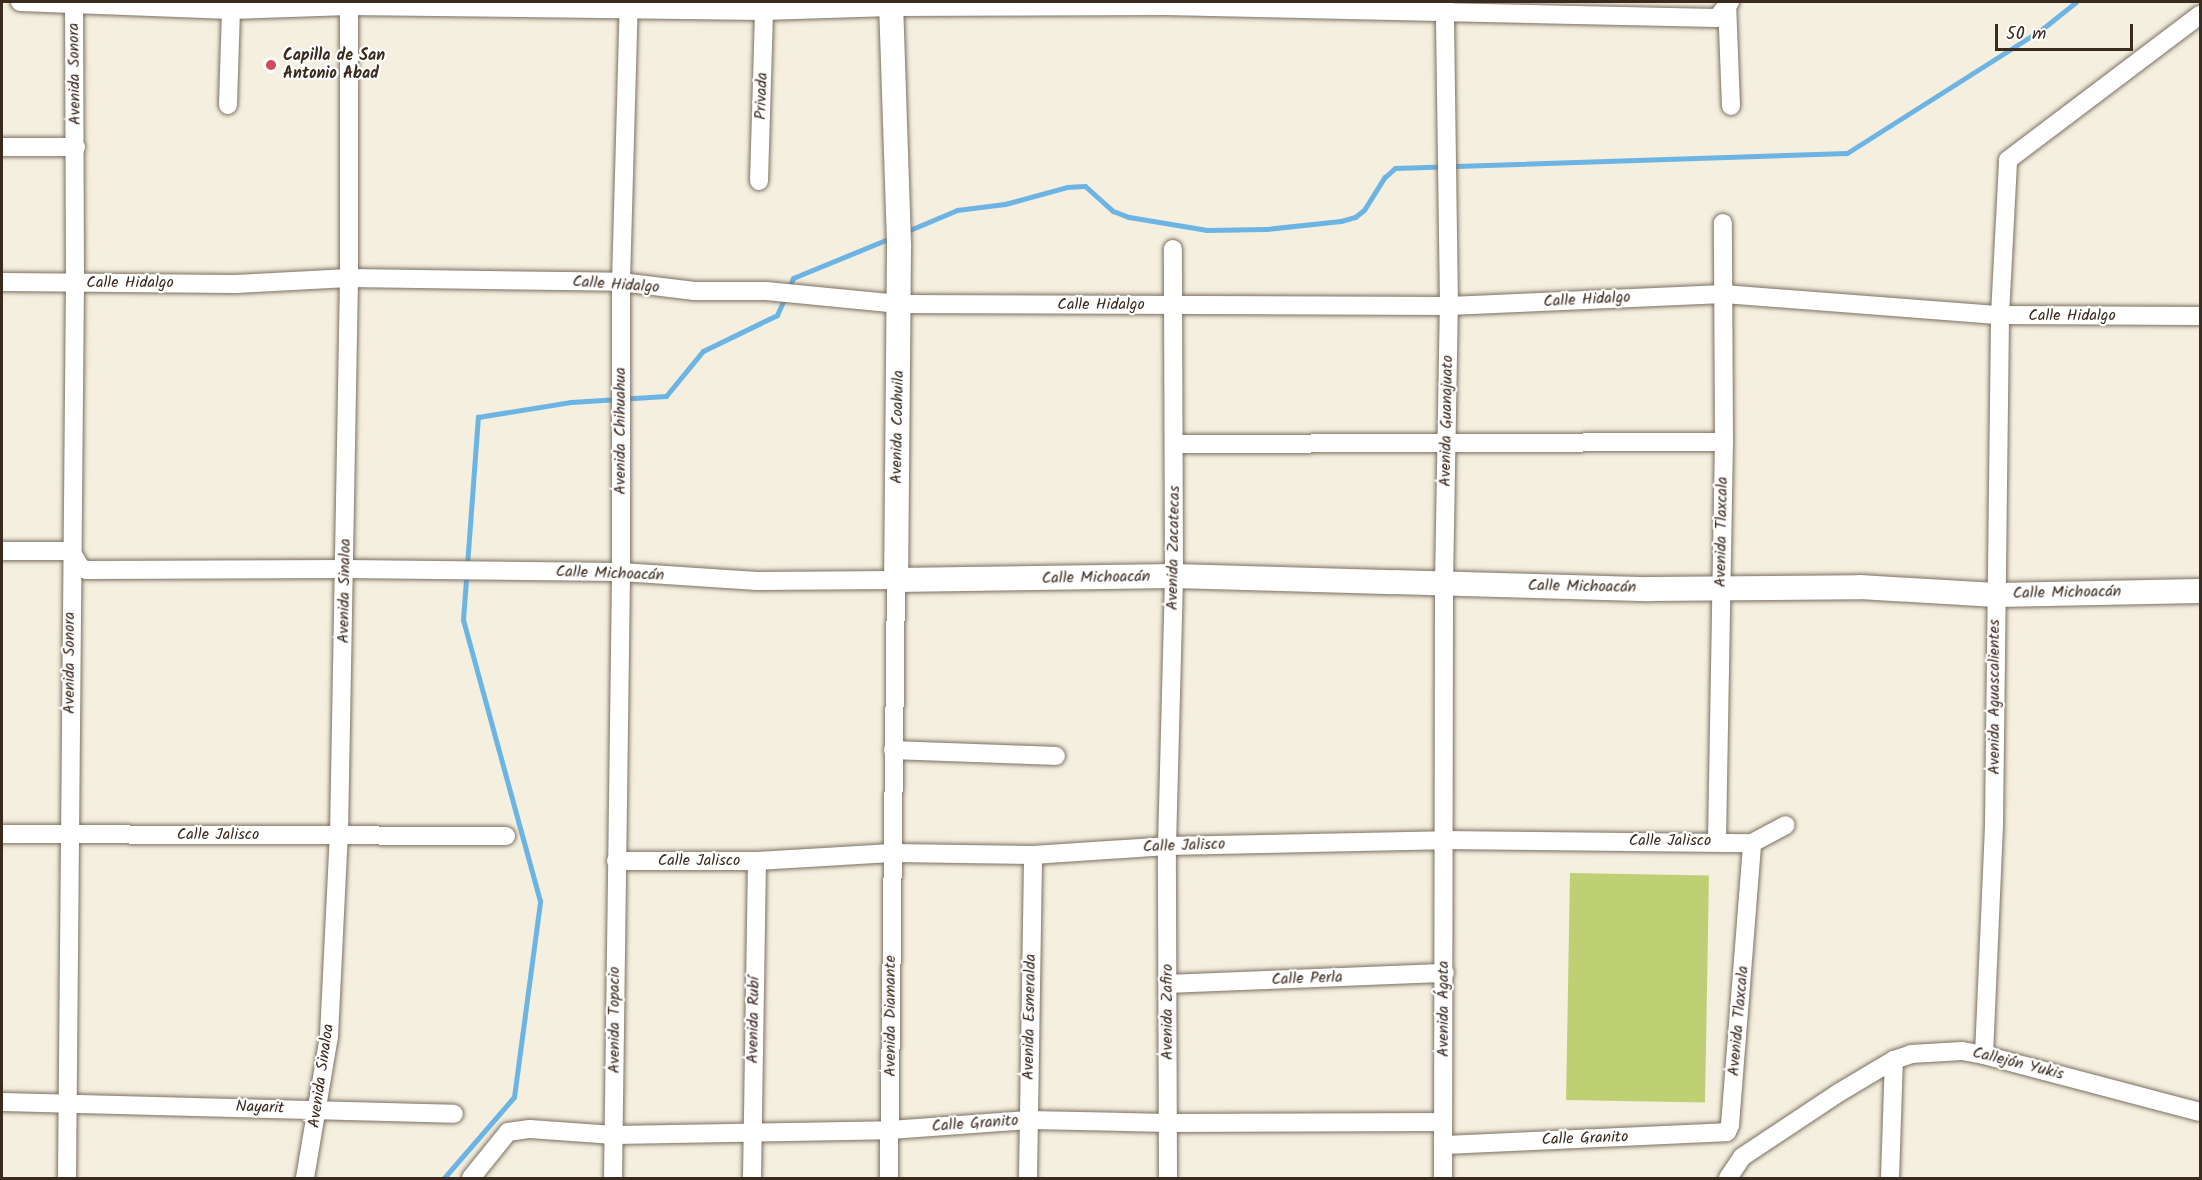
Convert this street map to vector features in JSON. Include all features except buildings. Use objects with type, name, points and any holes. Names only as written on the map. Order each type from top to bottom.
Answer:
[{"type":"street","points":[[20,2],[231,10],[349,4],[629,6],[764,10],[891,4],[1445,7],[1717,18],[1728,3]]},
{"type":"street","name":"Avenida Sonora","points":[[67,1179],[76,147],[74,3]]},
{"type":"street","points":[[1728,3],[1731,106]]},
{"type":"street","name":"Avenida Sinaloa","points":[[305,1179],[329,1036],[339,835],[346,569],[349,4]]},
{"type":"street","name":"Avenida Coahuila","points":[[891,4],[899,248],[892,853]]},
{"type":"street","name":"Avenida Chihuahua","points":[[616,861],[621,573],[621,282],[629,6]]},
{"type":"street","name":"Avenida Guanajuato","points":[[1443,840],[1444,584],[1449,306],[1445,7]]},
{"type":"street","points":[[228,105],[231,10]]},
{"type":"street","name":"Privada","points":[[759,181],[764,10]]},
{"type":"street","name":"Avenida Aguascalientes","points":[[1984,1055],[1994,824],[2000,315],[2008,160],[2200,15]]},
{"type":"street","name":"Avenida Sonora","points":[[2,147],[76,147]]},
{"type":"street","name":"Avenida Tlaxcala","points":[[1717,841],[1724,442],[1723,224]]},
{"type":"street","name":"Avenida Zacatecas","points":[[1167,846],[1174,576],[1173,249]]},
{"type":"street","name":"Calle Hidalgo","points":[[2,282],[236,284],[349,278],[621,282],[694,291],[766,291],[899,304],[1449,306],[1724,294],[2000,315],[2200,316]]},
{"type":"street","points":[[1175,444],[1447,445],[1724,442]]},
{"type":"street","points":[[2,551],[71,551]]},
{"type":"street","name":"Calle Michoacán","points":[[71,551],[81,568],[87,570],[346,569],[621,573],[758,581],[1174,576],[1649,589],[1721,586],[1860,587],[1995,595],[2200,591]]},
{"type":"street","points":[[894,750],[1056,756]]},
{"type":"street","points":[[1752,843],[1786,825]]},
{"type":"street","name":"Calle Jalisco","points":[[2,834],[506,836]]},
{"type":"street","name":"Calle Jalisco","points":[[616,861],[757,861],[892,853],[1033,855],[1167,846],[1443,840],[1752,843]]},
{"type":"street","name":"Avenida Ágata","points":[[1443,840],[1443,1179]]},
{"type":"street","name":"Avenida Tlaxcala","points":[[1727,1131],[1731,1114],[1752,843]]},
{"type":"street","name":"Avenida Zafiro","points":[[1167,846],[1168,1179]]},
{"type":"street","name":"Avenida Diamante","points":[[889,1179],[892,853]]},
{"type":"street","name":"Avenida Esmeralda","points":[[1028,1179],[1033,855]]},
{"type":"street","name":"Avenida Topacio","points":[[613,1179],[616,861]]},
{"type":"street","name":"Avenida Rubí","points":[[752,1179],[757,861]]},
{"type":"street","name":"Calle Perla","points":[[1169,984],[1444,974]]},
{"type":"street","name":"Callejón Yukis","points":[[1728,1179],[1742,1157],[1840,1092],[1894,1060],[1911,1054],[1962,1051],[1984,1055],[2200,1112]]},
{"type":"street","points":[[1890,1179],[1894,1060]]},
{"type":"street","name":"Nayarit","points":[[2,1102],[454,1114]]},
{"type":"street","name":"Calle Granito","points":[[471,1179],[508,1132],[530,1129],[614,1136],[890,1130],[1029,1120],[1168,1124],[1443,1122]]},
{"type":"street","points":[[1727,1131],[1742,1157]]},
{"type":"street","name":"Calle Granito","points":[[1443,1145],[1727,1131]]},
{"type":"green space","points":[[1570,873],[1709,875],[1705,1102],[1566,1100]]},
{"type":"waterway","points":[[905,232],[957,210],[1005,204],[1067,187],[1085,186],[1113,211],[1129,217],[1207,230],[1266,229],[1341,221],[1355,217],[1364,210],[1385,177],[1395,168],[1847,153],[2041,30],[2076,2]]},
{"type":"waterway","points":[[789,288],[793,278],[893,237]]},
{"type":"waterway","points":[[444,1178],[514,1097],[540,901],[463,620],[478,417],[571,402],[666,396],[703,351],[777,315],[785,297]]},
{"type":"place","name":"Capilla de San Antonio Abad","points":[[271,65]]}]
